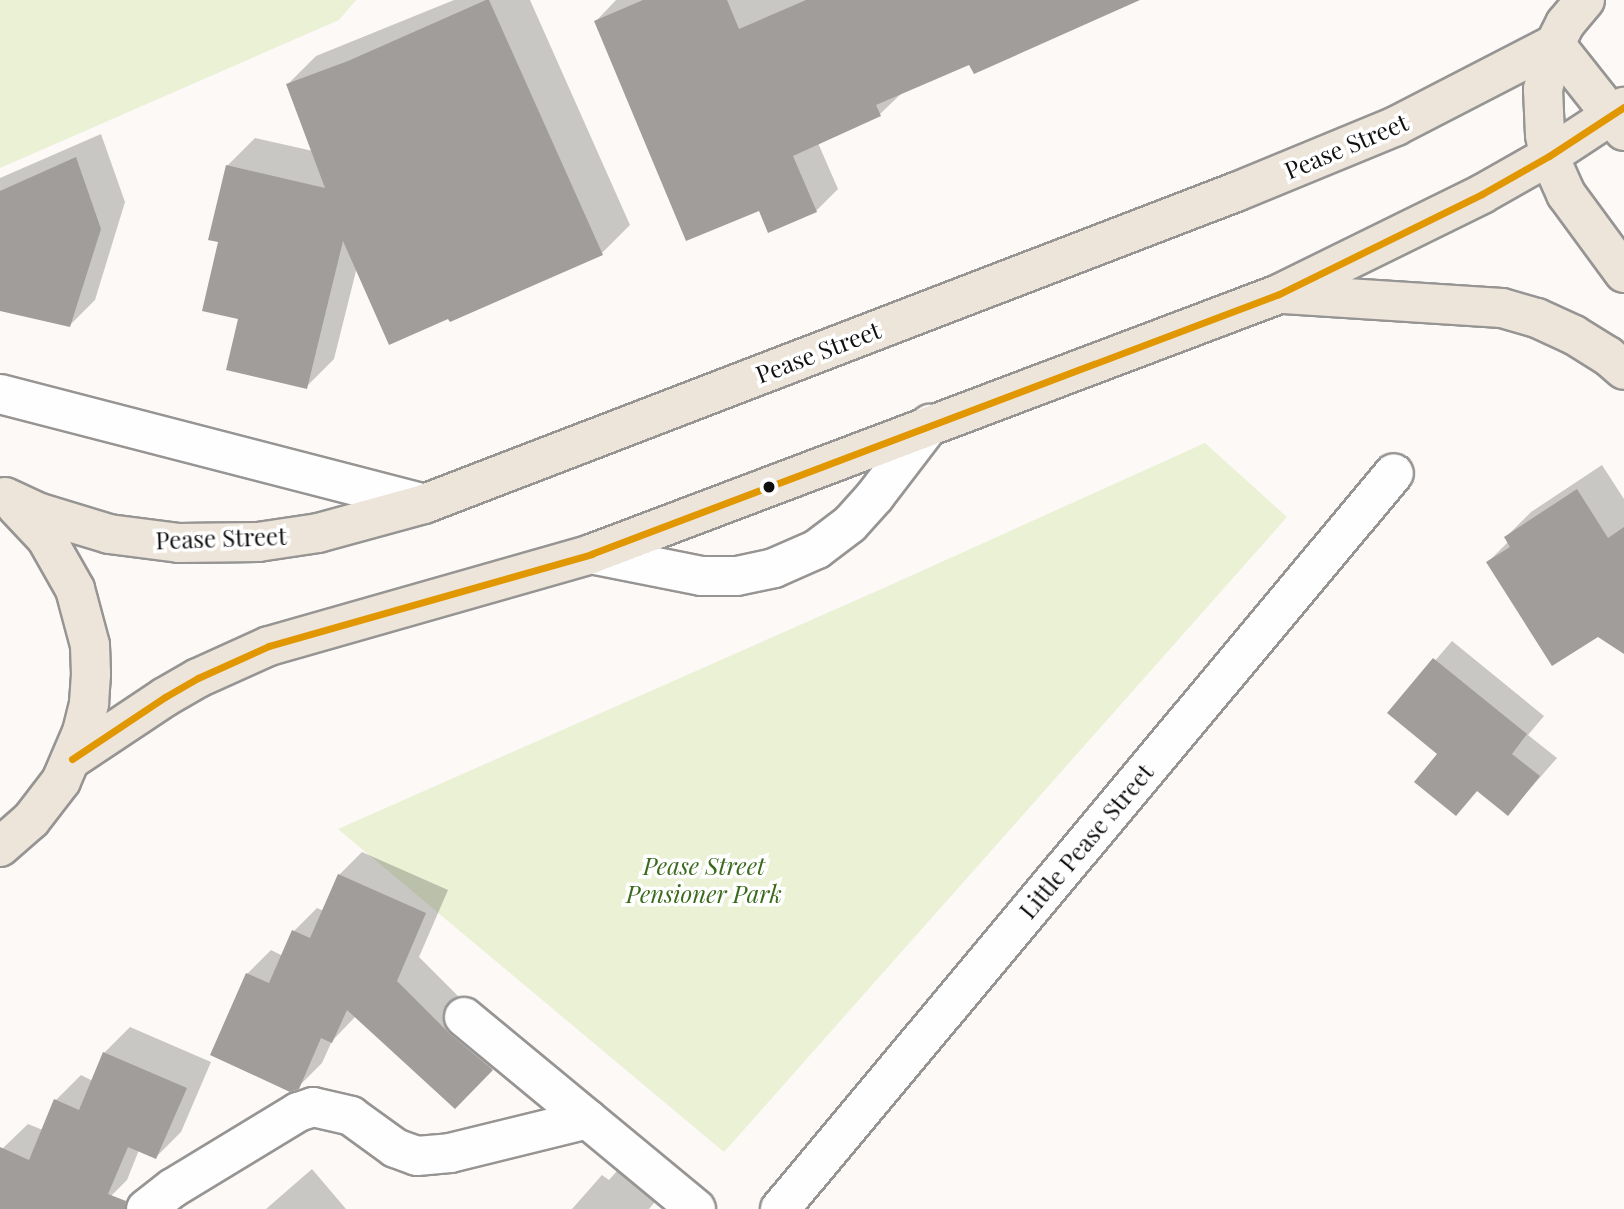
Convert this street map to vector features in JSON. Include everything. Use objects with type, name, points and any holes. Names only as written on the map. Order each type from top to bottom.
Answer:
[{"type":"main road","points":[[1585,0],[1565,24],[1555,44],[1543,89],[1543,120],[1549,156],[1566,194],[1624,273]]},
{"type":"main road","points":[[72,759],[164,697],[269,646],[591,554],[1279,294],[1416,229],[1620,118],[1555,44]]},
{"type":"main road","name":"Pease Street","points":[[2,496],[40,513],[109,534],[179,543],[258,542],[318,533],[424,504],[1236,192],[1396,126],[1555,44]]},
{"type":"main road","points":[[1279,294],[1502,308],[1537,318],[1574,335],[1608,356],[1624,370]]},
{"type":"main road","points":[[0,847],[47,801],[72,759],[89,703],[90,645],[85,616],[63,562],[46,538],[2,496]]},
{"type":"street","points":[[0,394],[424,504]]},
{"type":"street","points":[[591,554],[701,576],[737,576],[774,568],[817,549],[850,524],[930,424]]},
{"type":"street","name":"Little Pease Street","points":[[780,1209],[1394,473]]},
{"type":"street","points":[[464,1017],[696,1209]]},
{"type":"street","points":[[146,1209],[173,1188],[298,1112],[313,1107],[351,1116],[395,1147],[417,1156],[439,1155],[588,1119]]},
{"type":"green space","points":[[0,0],[356,0],[339,20],[0,168]]},
{"type":"green space","name":"Pease Street Pensioner Park","points":[[1205,443],[1287,517],[724,1152],[338,829],[886,587]]},
{"type":"building","points":[[489,0],[603,255],[450,322],[448,319],[389,345],[343,241],[307,389],[226,370],[238,319],[202,311],[218,242],[208,240],[226,165],[325,188],[286,84],[348,61]]},
{"type":"building","points":[[643,0],[727,0],[739,29],[806,0],[1140,0],[974,74],[969,65],[876,105],[881,116],[793,156],[817,212],[768,233],[759,211],[686,241],[594,21]]},
{"type":"building","points":[[76,157],[101,229],[70,327],[0,311],[0,191]]},
{"type":"building","points":[[1577,489],[1608,538],[1624,527],[1624,654],[1598,637],[1552,666],[1486,562],[1510,547],[1504,537]]},
{"type":"building","points":[[1433,658],[1527,734],[1512,754],[1540,776],[1508,816],[1477,791],[1456,816],[1414,782],[1437,754],[1387,713]]},
{"type":"building","points":[[338,874],[426,913],[397,981],[450,1034],[493,1070],[455,1109],[347,1010],[332,1043],[321,1038],[299,1089],[290,1092],[210,1055],[246,973],[269,983],[292,930],[310,938]]},
{"type":"building","points":[[103,1052],[187,1088],[156,1159],[128,1147],[108,1194],[126,1201],[125,1209],[0,1209],[0,1147],[29,1160],[54,1099],[79,1110]]},
{"type":"transit line","points":[[72,759],[198,678],[269,646],[591,554],[1279,294],[1482,194],[1549,156],[1624,107]]}]
